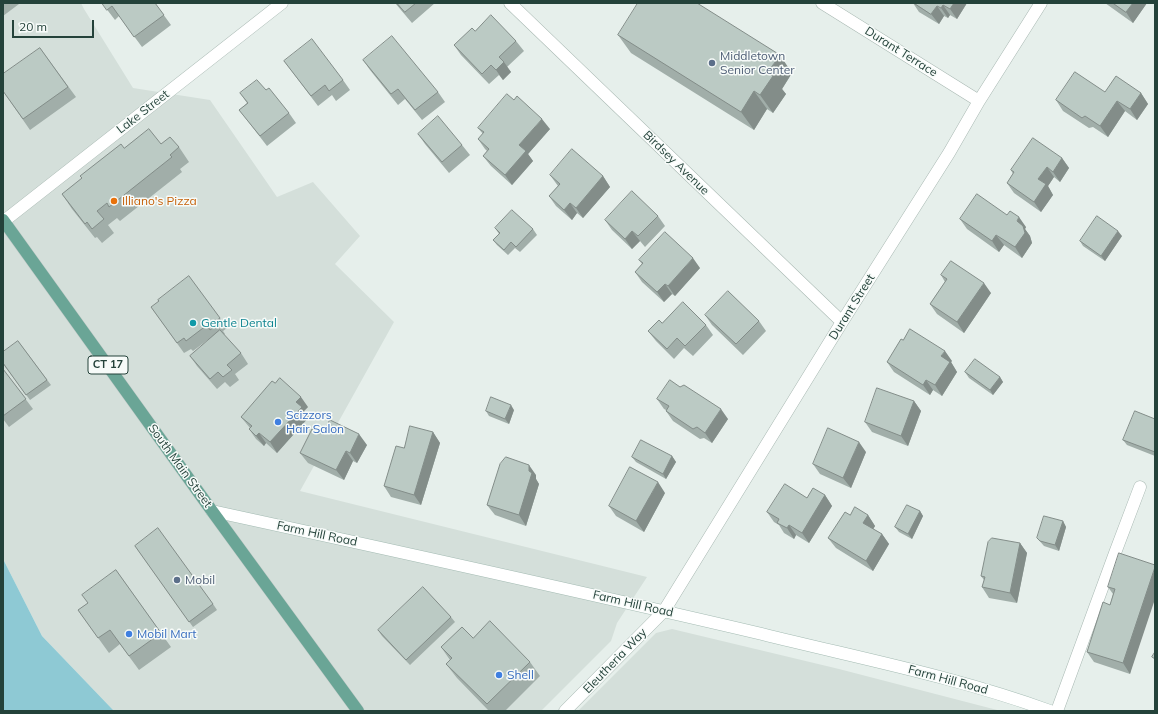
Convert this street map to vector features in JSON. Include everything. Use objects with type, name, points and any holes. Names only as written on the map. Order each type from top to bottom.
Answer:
[{"type":"main road","name":"South Main Street","points":[[4,221],[212,511],[358,711]]},
{"type":"street","name":"Lake Street","points":[[4,221],[282,3]]},
{"type":"street","name":"Birdsey Avenue","points":[[510,3],[842,322]]},
{"type":"street","name":"Durant Terrace","points":[[822,3],[979,101]]},
{"type":"street","name":"Durant Street","points":[[664,611],[842,322],[949,153],[979,101],[1042,3]]},
{"type":"street","points":[[1057,711],[1140,487]]},
{"type":"street","name":"Farm Hill Road","points":[[212,511],[664,611],[934,676],[1013,698],[1050,711]]},
{"type":"street","name":"Eleutheria Way","points":[[565,711],[664,611]]},
{"type":"shaded area","points":[[3,3],[81,3],[133,88],[210,100],[277,197],[313,182],[360,236],[335,264],[394,322],[300,491],[647,577],[617,623],[611,641],[541,711],[114,711],[42,636],[3,559]]},
{"type":"shaded area","points":[[672,629],[839,669],[1001,711],[578,711],[656,633]]},
{"type":"water","points":[[3,559],[42,636],[114,711],[3,711]]},
{"type":"building","points":[[102,3],[155,3],[164,15],[134,37],[112,6],[107,10]]},
{"type":"building","points":[[397,3],[416,3],[405,12]]},
{"type":"building","name":"Middletown Senior Center","points":[[638,3],[697,3],[780,55],[768,72],[773,76],[760,95],[754,91],[741,112],[618,35]]},
{"type":"building","points":[[914,3],[954,3],[950,9],[943,5],[941,8],[937,6],[931,14]]},
{"type":"building","points":[[1113,3],[1133,3],[1126,12]]},
{"type":"building","points":[[491,15],[516,41],[499,57],[504,62],[496,70],[491,65],[482,74],[454,45],[472,28],[475,31]]},
{"type":"building","points":[[392,36],[438,92],[415,110],[398,89],[391,94],[363,60]]},
{"type":"building","points":[[312,39],[343,80],[329,91],[325,85],[311,96],[284,61]]},
{"type":"building","points":[[40,48],[68,87],[23,119],[3,91],[3,74]]},
{"type":"building","points":[[1075,72],[1105,92],[1116,76],[1141,93],[1130,109],[1117,101],[1100,126],[1085,116],[1082,118],[1056,100]]},
{"type":"building","points":[[257,80],[266,90],[269,88],[289,113],[260,136],[239,110],[248,103],[240,93]]},
{"type":"building","points":[[507,94],[514,100],[517,96],[542,119],[519,145],[526,151],[505,175],[483,156],[489,149],[478,139],[484,132],[478,128]]},
{"type":"building","points":[[438,116],[462,145],[442,162],[418,134]]},
{"type":"building","points":[[149,129],[161,144],[170,137],[179,147],[170,155],[172,157],[109,207],[107,203],[97,211],[104,219],[92,229],[87,222],[85,224],[62,194],[82,178],[80,176],[121,144],[124,148]]},
{"type":"building","points":[[1033,138],[1062,158],[1053,172],[1047,167],[1038,179],[1046,184],[1034,202],[1007,183],[1014,172],[1011,170]]},
{"type":"building","points":[[572,149],[603,176],[576,208],[570,203],[564,210],[549,196],[560,184],[550,175]]},
{"type":"building","points":[[632,191],[658,216],[638,236],[632,231],[625,239],[605,220]]},
{"type":"building","points":[[977,194],[1007,215],[1010,211],[1019,217],[1017,221],[1023,226],[1025,233],[1015,247],[996,235],[992,241],[960,219]]},
{"type":"building","points":[[512,210],[533,229],[516,247],[511,242],[504,250],[493,240],[500,233],[495,228]]},
{"type":"building","points":[[1097,216],[1118,231],[1101,256],[1080,241]]},
{"type":"building","points":[[665,232],[693,258],[668,286],[665,284],[657,292],[635,272],[643,263],[639,260]]},
{"type":"building","points":[[951,261],[984,283],[957,322],[930,304],[947,279],[941,275]]},
{"type":"building","name":"Gentle Dental","points":[[189,276],[220,318],[216,321],[218,324],[210,330],[207,325],[186,341],[184,338],[177,343],[151,307]]},
{"type":"building","points":[[728,291],[759,321],[736,344],[705,315]]},
{"type":"building","points":[[683,302],[706,325],[685,346],[677,338],[667,349],[648,331],[659,320],[662,323]]},
{"type":"building","points":[[910,329],[945,351],[941,356],[950,362],[935,385],[926,380],[923,385],[887,362],[901,339],[903,340]]},
{"type":"building","points":[[220,330],[241,353],[227,365],[232,370],[223,377],[218,372],[210,379],[190,356]]},
{"type":"building","points":[[18,341],[47,380],[26,395],[3,363],[3,352]]},
{"type":"building","points":[[975,359],[1000,377],[990,390],[965,372]]},
{"type":"building","points":[[3,369],[26,399],[3,416]]},
{"type":"building","name":"Scizzors Hair Salon","points":[[280,378],[301,397],[296,402],[302,407],[270,442],[259,433],[256,436],[249,429],[252,426],[241,417],[272,381],[275,383]]},
{"type":"building","points":[[670,380],[680,387],[684,385],[721,409],[705,433],[697,427],[693,429],[666,411],[669,406],[657,399]]},
{"type":"building","points":[[877,388],[914,401],[901,436],[865,422]]},
{"type":"building","points":[[491,397],[511,405],[505,419],[486,411]]},
{"type":"building","points":[[1135,411],[1155,419],[1155,452],[1123,440]]},
{"type":"building","points":[[330,420],[359,434],[350,453],[346,451],[336,470],[300,453],[312,429],[323,434]]},
{"type":"building","points":[[410,426],[433,432],[414,495],[384,486],[396,446],[404,448]]},
{"type":"building","points":[[828,428],[859,442],[843,478],[813,464]]},
{"type":"building","points":[[641,440],[672,456],[663,474],[632,457]]},
{"type":"building","points":[[506,457],[529,465],[529,471],[532,473],[519,515],[487,505],[500,464]]},
{"type":"building","points":[[630,467],[658,482],[636,521],[609,506]]},
{"type":"building","points":[[785,484],[807,498],[813,488],[825,495],[802,533],[789,525],[787,528],[777,523],[779,519],[767,512]]},
{"type":"building","points":[[907,505],[920,511],[908,534],[895,527]]},
{"type":"building","points":[[855,507],[868,515],[863,523],[882,534],[866,561],[828,538],[845,512],[850,515]]},
{"type":"building","points":[[1044,516],[1063,521],[1055,545],[1040,541],[1037,538]]},
{"type":"building","name":"Mobil","points":[[158,528],[213,604],[189,622],[135,546]]},
{"type":"building","points":[[992,538],[1020,543],[1010,593],[982,587],[985,577],[981,576],[988,542]]},
{"type":"building","points":[[1119,553],[1155,565],[1123,663],[1087,652],[1103,602],[1110,605],[1115,589],[1108,587]]},
{"type":"building","name":"Mobil Mart","points":[[116,570],[161,633],[129,656],[110,630],[98,638],[78,610],[88,603],[82,595]]},
{"type":"building","points":[[423,587],[451,617],[406,660],[378,630]]},
{"type":"building","name":"Shell","points":[[490,621],[530,662],[487,704],[446,664],[452,658],[441,647],[462,627],[473,638]]},
{"type":"building","points":[[1155,652],[1155,659],[1152,657]]},
{"type":"place","name":"Middletown Senior Center","points":[[712,63]]},
{"type":"place","name":"Illiano's Pizza","points":[[114,201]]},
{"type":"place","name":"Gentle Dental","points":[[193,323]]},
{"type":"place","name":"Scizzors Hair Salon","points":[[278,422]]},
{"type":"place","name":"Mobil","points":[[177,580]]},
{"type":"place","name":"Mobil Mart","points":[[129,634]]},
{"type":"place","name":"Shell","points":[[499,675]]}]
